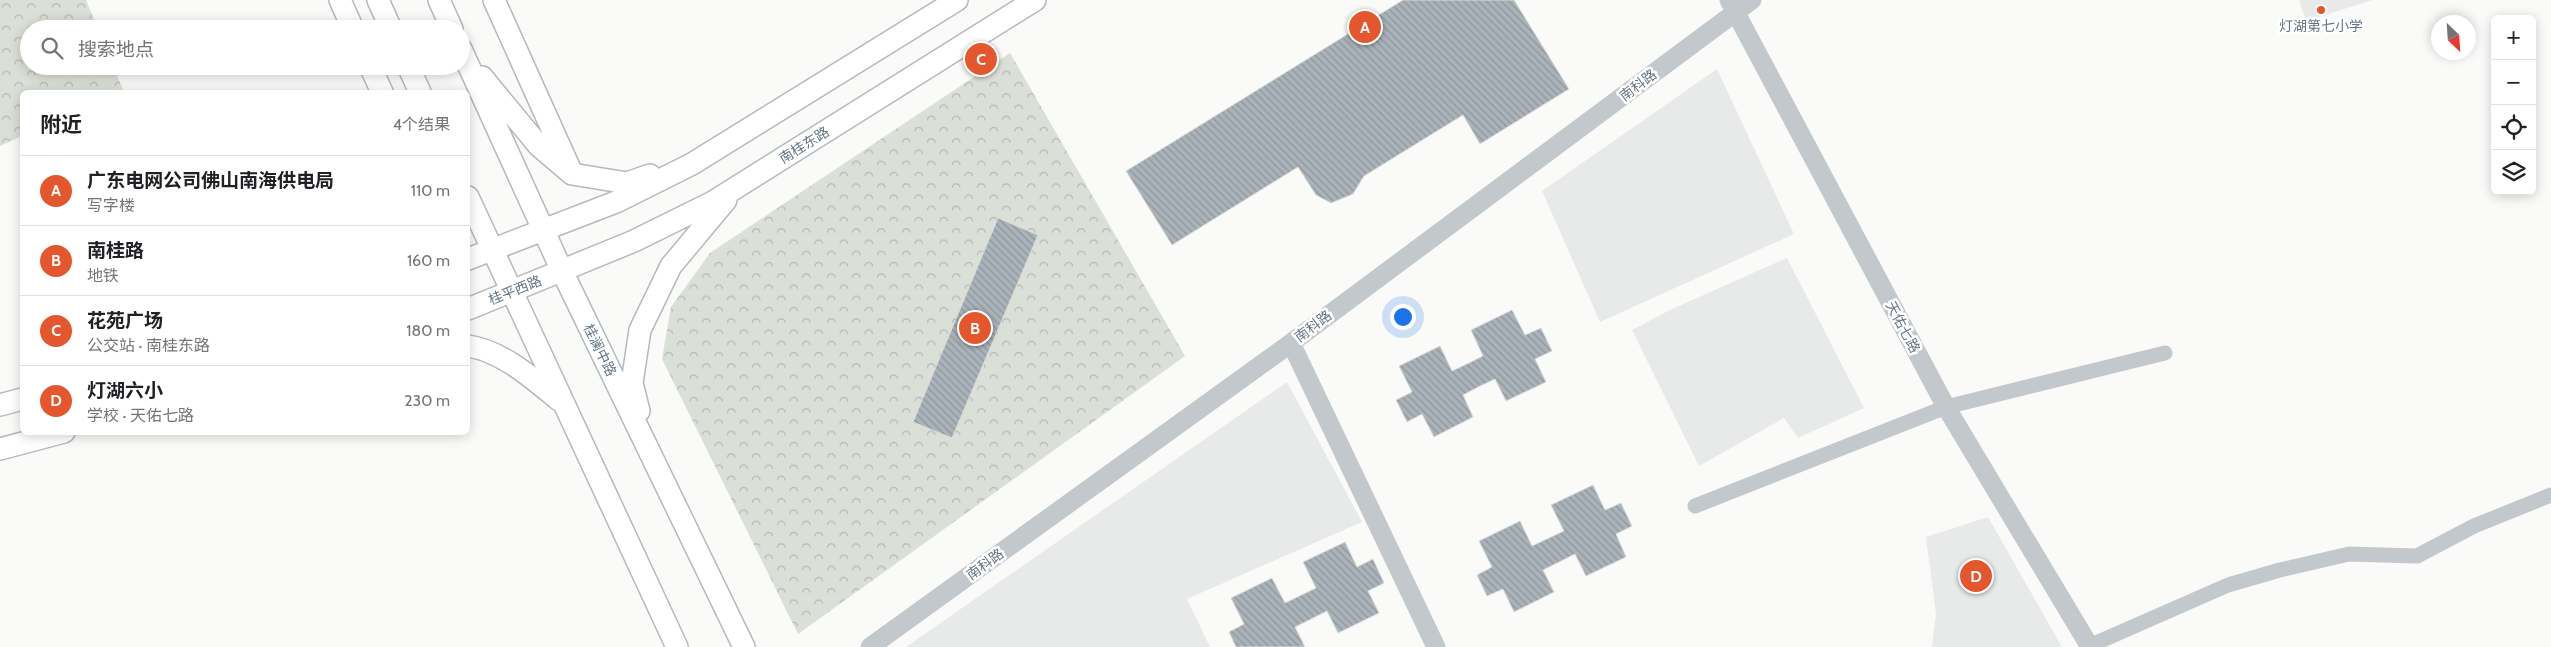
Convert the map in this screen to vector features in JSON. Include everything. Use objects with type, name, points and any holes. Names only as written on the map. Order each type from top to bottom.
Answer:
[{"type":"main road","points":[[340,0],[349,20]]},
{"type":"main road","points":[[378,0],[387,20]]},
{"type":"main road","points":[[439,0],[448,20]]},
{"type":"main road","points":[[494,0],[572,174]]},
{"type":"main road","points":[[470,258],[616,202],[704,156],[957,0]]},
{"type":"main road","name":"南桂东路","points":[[562,271],[634,241],[712,202],[1035,0]]},
{"type":"main road","points":[[470,61],[539,146],[572,174],[627,183],[704,156]]},
{"type":"main road","name":"桂澜中路","points":[[470,68],[543,231],[744,647]]},
{"type":"main road","points":[[374,75],[381,90]]},
{"type":"main road","points":[[412,75],[419,90]]},
{"type":"main road","points":[[648,449],[632,383],[640,330],[670,266],[737,187]]},
{"type":"main road","points":[[470,200],[562,403],[677,647]]},
{"type":"main road","name":"桂平西路","points":[[470,308],[562,271]]},
{"type":"main road","points":[[470,346],[479,348],[520,369],[562,403]]},
{"type":"main road","points":[[0,405],[20,400]]},
{"type":"main road","points":[[0,449],[53,435]]},
{"type":"street","name":"南科路","points":[[870,647],[1291,343],[1732,6],[1752,0]]},
{"type":"street","name":"天佑七路","points":[[1732,6],[1946,407],[2089,646]]},
{"type":"street","points":[[1291,343],[1436,647]]},
{"type":"street","points":[[1695,506],[1946,407],[2165,353]]},
{"type":"street","points":[[2089,646],[2228,585],[2280,570],[2349,554],[2417,556],[2474,526],[2551,495]]},
{"type":"shaded area","name":"灯湖第七小学","points":[[2299,0],[2373,0],[2306,21]]},
{"type":"shaded area","points":[[1717,69],[1794,234],[1600,322],[1542,191]]},
{"type":"shaded area","points":[[1787,258],[1864,408],[1798,438],[1784,418],[1699,466],[1632,330],[1670,310]]},
{"type":"shaded area","points":[[1287,382],[1362,522],[1187,599],[1210,647],[906,647]]},
{"type":"shaded area","points":[[1988,517],[2062,647],[1932,647],[1936,614],[1926,537]]},
{"type":"green space","points":[[0,0],[86,0],[94,20],[20,20],[20,75],[117,75],[123,90],[20,90],[20,137],[0,146]]},
{"type":"green space","points":[[1010,53],[1185,356],[798,634],[662,359],[671,307],[710,253]]},
{"type":"building","points":[[1403,0],[1514,0],[1569,89],[1480,144],[1463,115],[1364,176],[1353,194],[1331,203],[1316,195],[1298,167],[1172,245],[1126,171]]},
{"type":"building","points":[[998,218],[1038,235],[952,438],[913,422]]},
{"type":"building","points":[[1512,310],[1525,335],[1541,328],[1552,351],[1535,359],[1546,382],[1506,401],[1495,379],[1480,386],[1463,395],[1473,417],[1434,437],[1422,414],[1407,422],[1396,400],[1412,392],[1399,366],[1440,346],[1452,371],[1469,363],[1483,356],[1471,330]]},
{"type":"building","points":[[1593,485],[1605,510],[1621,503],[1632,526],[1616,534],[1626,557],[1586,576],[1575,554],[1543,570],[1554,592],[1514,612],[1503,589],[1487,596],[1477,575],[1492,567],[1479,541],[1520,521],[1532,546],[1564,531],[1551,505]]},
{"type":"building","points":[[1345,542],[1357,567],[1373,559],[1384,583],[1368,591],[1379,613],[1338,633],[1327,611],[1295,627],[1305,647],[1236,647],[1229,632],[1244,624],[1231,598],[1272,578],[1285,603],[1316,588],[1303,562]]},
{"type":"place","name":"灯湖第七小学","points":[[2321,10]]},
{"type":"place","name":"广东电网公司佛山南海供电局","points":[[1365,27]]},
{"type":"place","name":"花苑广场","points":[[981,59]]},
{"type":"place","name":"南桂路","points":[[975,328]]},
{"type":"place","name":"灯湖六小","points":[[1976,576]]}]
